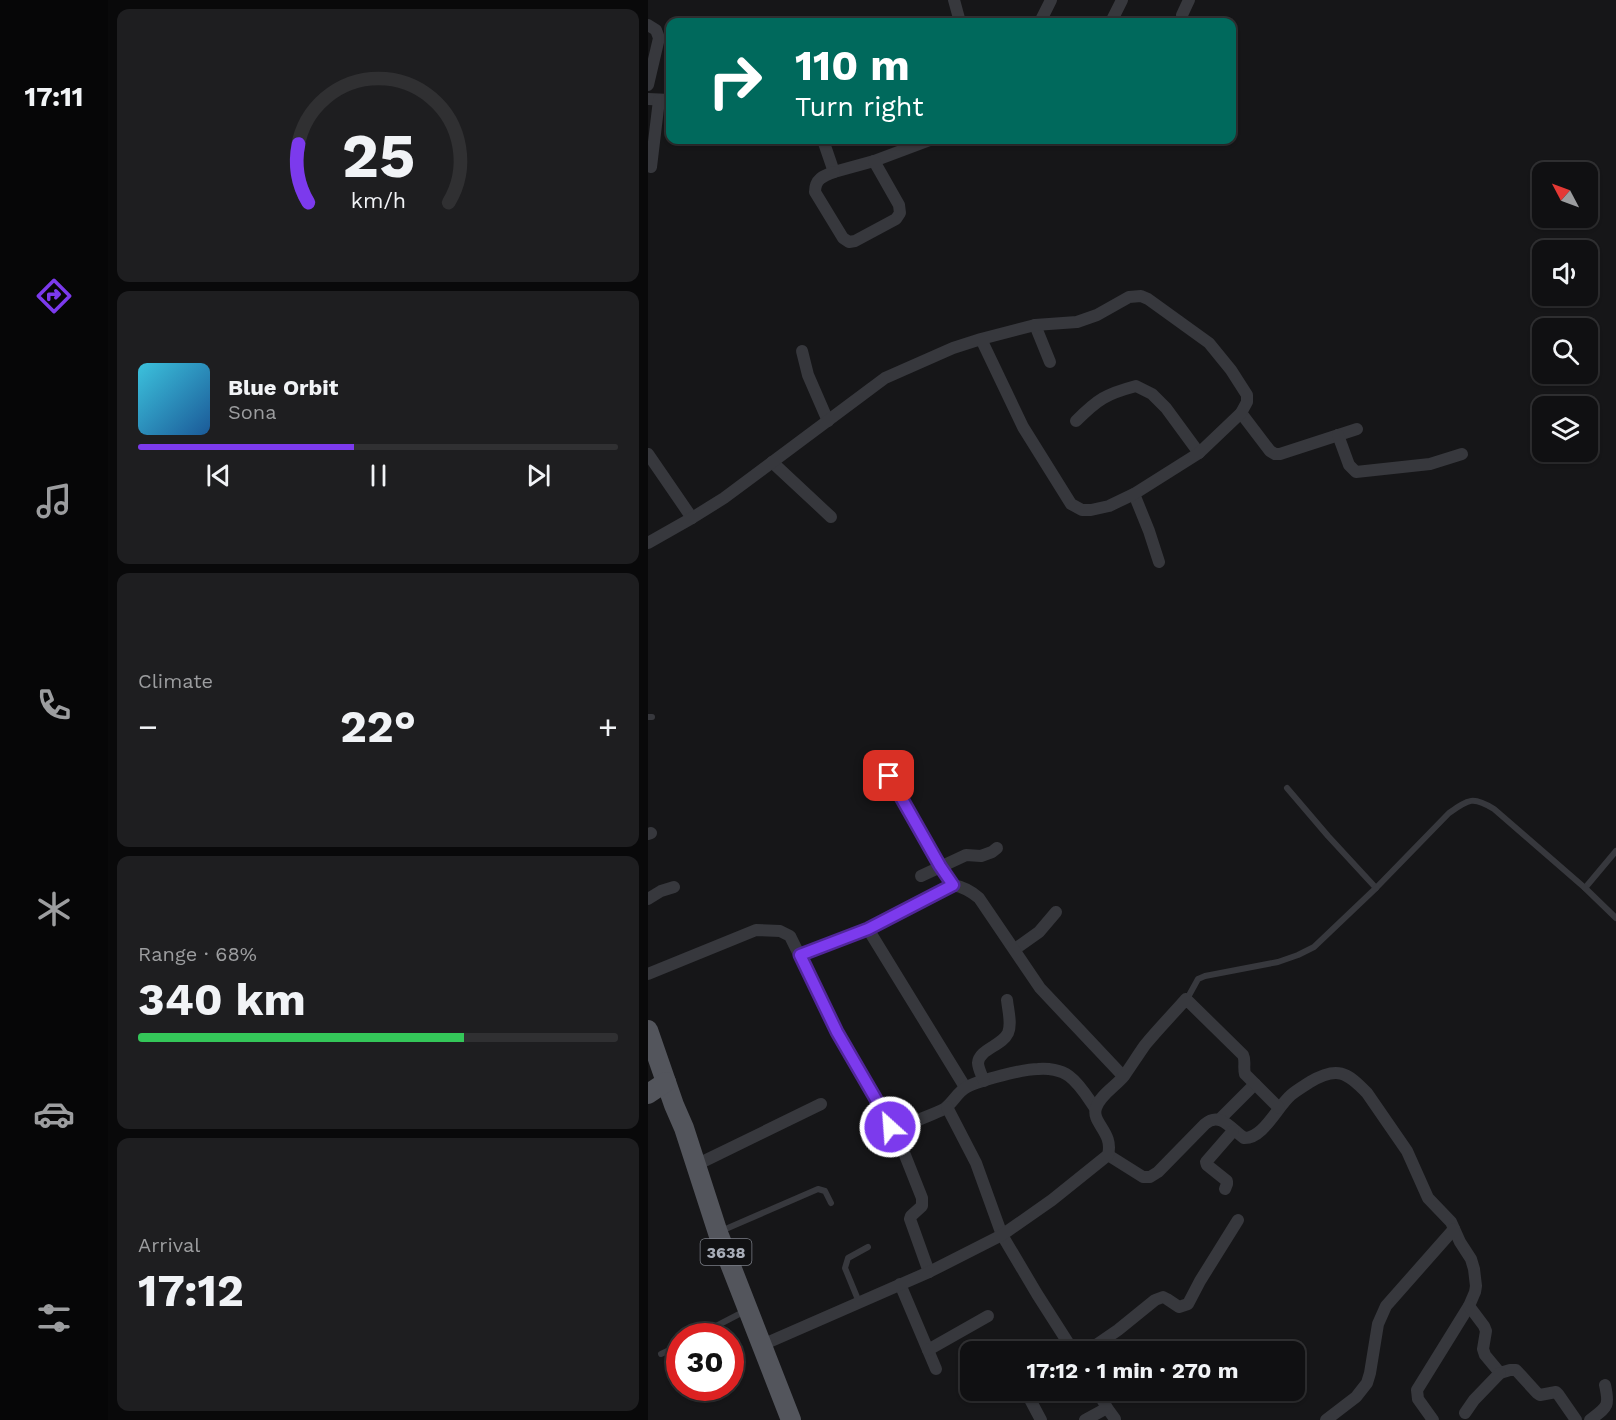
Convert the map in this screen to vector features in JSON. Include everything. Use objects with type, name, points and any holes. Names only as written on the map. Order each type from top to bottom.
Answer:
[{"type":"main road","name":"3638","points":[[648,1030],[718,1233],[791,1420]]},
{"type":"main road","points":[[648,1094],[666,1082]]},
{"type":"street","points":[[954,0],[959,18]]},
{"type":"street","points":[[1042,18],[1051,0]]},
{"type":"street","points":[[1114,18],[1122,0]]},
{"type":"street","points":[[1182,15],[1189,0]]},
{"type":"street","points":[[648,25],[656,30],[658,38],[648,85]]},
{"type":"street","points":[[651,166],[659,100]]},
{"type":"street","points":[[824,144],[834,171]]},
{"type":"street","points":[[874,161],[899,205],[900,213],[896,219],[849,242],[843,238],[815,192],[819,179],[834,171],[874,161],[919,144]]},
{"type":"street","points":[[648,543],[724,498],[885,378],[953,348],[981,339],[1035,326],[1077,322],[1097,315],[1129,297],[1141,296],[1148,299],[1209,343],[1248,395],[1247,402],[1241,412],[1199,453],[1134,494],[1109,506],[1082,510],[1071,504],[1023,427],[981,339]]},
{"type":"street","points":[[1035,326],[1050,362]]},
{"type":"street","points":[[802,351],[808,375],[828,421]]},
{"type":"street","points":[[1076,421],[1095,402],[1114,392],[1136,386],[1152,394],[1166,408],[1199,453]]},
{"type":"street","points":[[1241,412],[1270,451],[1275,454],[1357,429]]},
{"type":"street","points":[[1338,435],[1349,465],[1356,472],[1430,464],[1462,454]]},
{"type":"street","points":[[648,454],[692,518]]},
{"type":"street","points":[[772,462],[831,517]]},
{"type":"street","points":[[1134,494],[1159,562]]},
{"type":"street","points":[[889,776],[953,885]]},
{"type":"street","points":[[921,876],[966,855],[981,856],[997,848]]},
{"type":"street","points":[[800,955],[868,929],[953,885],[962,887],[979,898],[1040,988],[1123,1077]]},
{"type":"street","points":[[648,899],[674,887]]},
{"type":"street","points":[[1015,949],[1039,933],[1056,912]]},
{"type":"street","points":[[868,929],[965,1087]]},
{"type":"street","points":[[648,974],[756,930],[780,931],[790,936],[837,1032],[897,1136],[922,1198],[922,1206],[910,1219],[929,1272]]},
{"type":"street","points":[[1095,1108],[1123,1077],[1146,1044],[1186,999],[1243,1055],[1245,1074],[1278,1108]]},
{"type":"street","points":[[984,1081],[978,1065],[979,1061],[984,1053],[1008,1032],[1007,1000]]},
{"type":"street","points":[[762,1345],[929,1272],[1002,1235],[1052,1200],[1108,1155],[1110,1147],[1109,1140],[1096,1116],[1095,1108],[1070,1076],[1051,1069],[1027,1070],[965,1087],[946,1107],[907,1125],[897,1136]]},
{"type":"street","points":[[1108,1155],[1143,1177],[1150,1177],[1213,1119],[1220,1119],[1244,1138],[1254,1136],[1260,1132],[1290,1095],[1320,1076],[1335,1072],[1359,1085],[1407,1151],[1428,1198],[1447,1216],[1471,1258],[1474,1269],[1475,1292],[1469,1306],[1417,1390],[1418,1399],[1433,1420]]},
{"type":"street","points":[[1220,1119],[1255,1084]]},
{"type":"street","points":[[696,1165],[821,1104]]},
{"type":"street","points":[[946,1107],[976,1163],[1002,1235],[1064,1341]]},
{"type":"street","points":[[1225,1189],[1227,1181],[1207,1166],[1206,1162],[1233,1131]]},
{"type":"street","points":[[1102,1341],[1155,1300],[1162,1297],[1179,1307],[1188,1304],[1238,1220]]},
{"type":"street","points":[[1326,1420],[1356,1397],[1367,1383],[1378,1324],[1386,1306],[1454,1229]]},
{"type":"street","points":[[900,1284],[936,1369]]},
{"type":"street","points":[[1469,1306],[1486,1331],[1483,1349],[1485,1355],[1500,1373]]},
{"type":"street","points":[[928,1350],[988,1316]]},
{"type":"street","points":[[1465,1413],[1500,1373],[1516,1370],[1540,1395],[1556,1392],[1575,1420]]},
{"type":"street","points":[[1590,1420],[1606,1405],[1608,1399],[1605,1385]]},
{"type":"street","points":[[1031,1401],[1041,1420]]},
{"type":"street","points":[[1103,1401],[1115,1419]]},
{"type":"street","points":[[1085,1420],[1107,1408]]},
{"type":"lane","points":[[1287,788],[1376,888]]},
{"type":"lane","points":[[1186,999],[1198,979],[1278,962],[1314,946],[1376,888],[1449,813],[1472,800],[1481,801],[1494,809],[1616,918]]},
{"type":"lane","points":[[1585,888],[1616,851]]},
{"type":"lane","points":[[718,1233],[818,1189],[825,1191],[831,1203]]},
{"type":"lane","points":[[860,1302],[845,1268],[848,1258],[868,1247]]},
{"type":"lane","points":[[722,1323],[748,1309]]},
{"type":"lane","points":[[662,1354],[666,1352]]},
{"type":"route","points":[[889,776],[953,885],[868,929],[800,955],[837,1032],[890,1127]]}]
